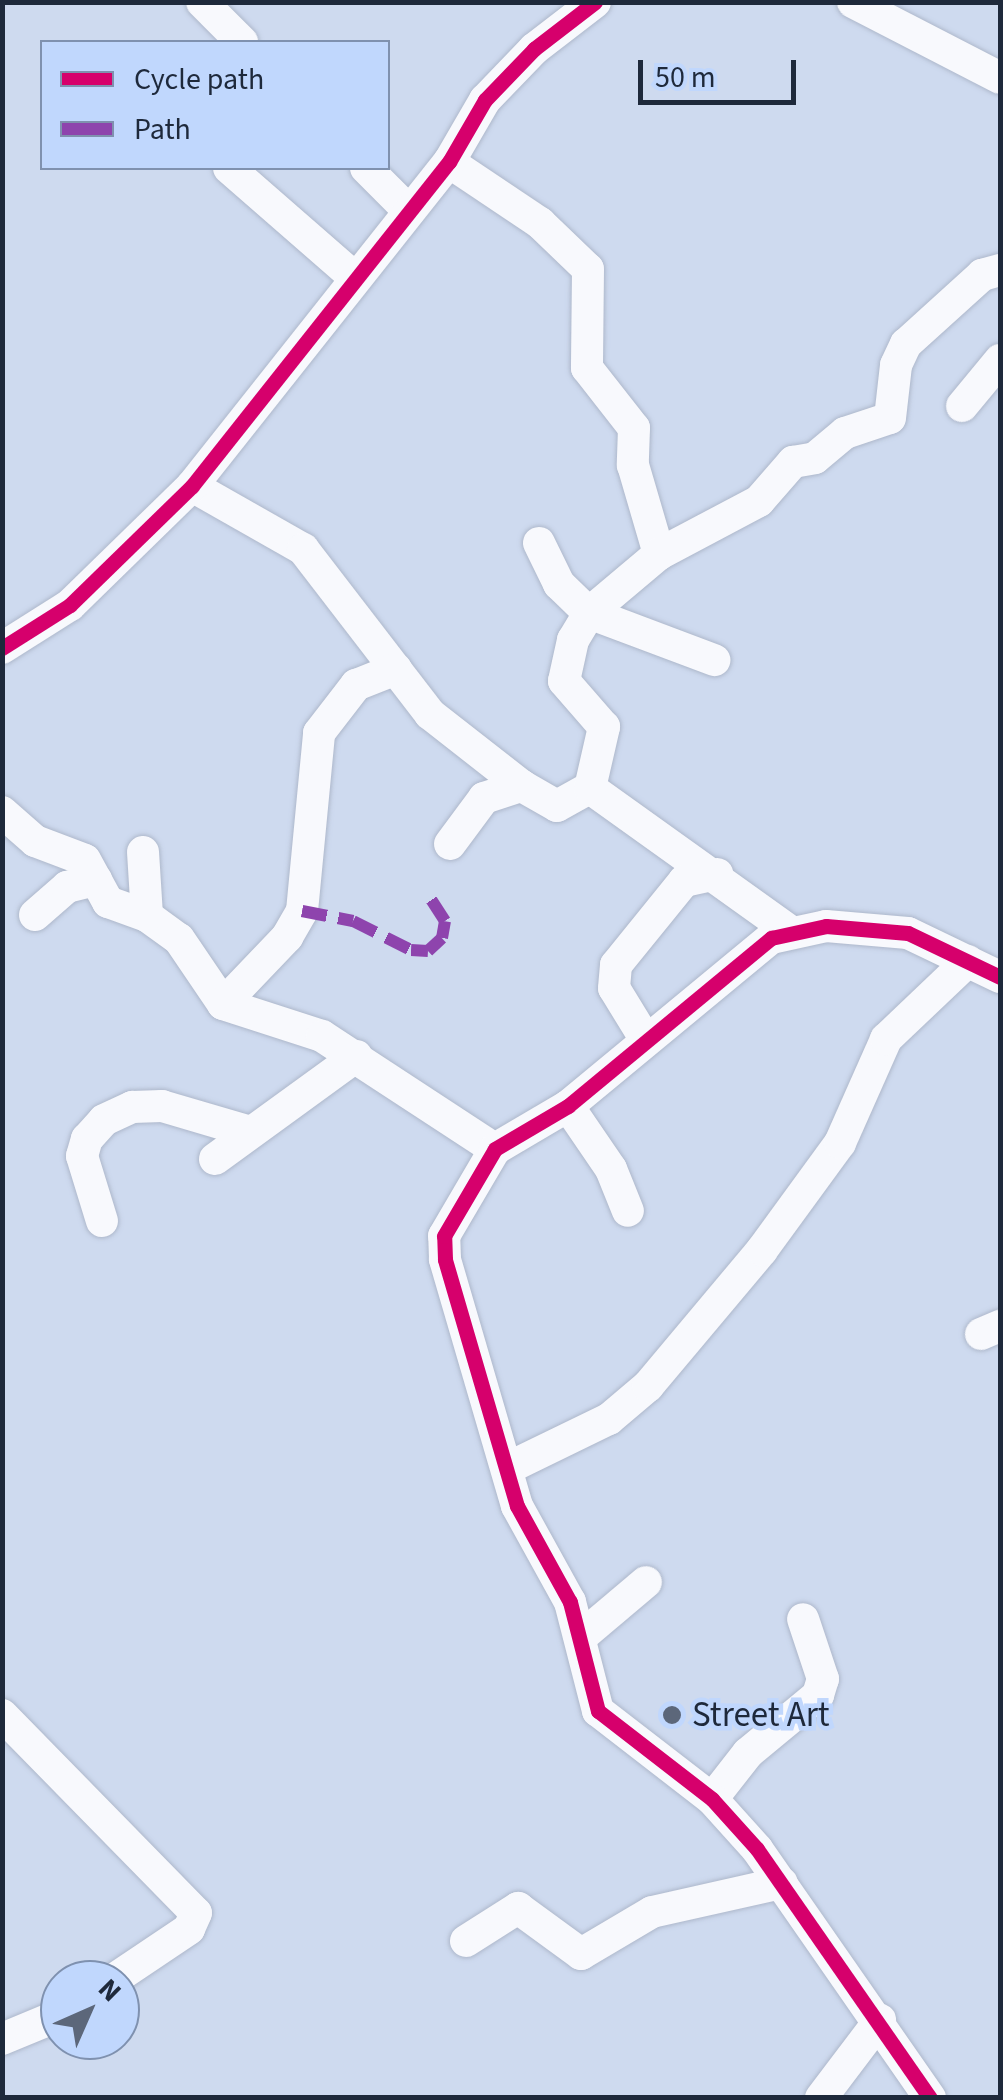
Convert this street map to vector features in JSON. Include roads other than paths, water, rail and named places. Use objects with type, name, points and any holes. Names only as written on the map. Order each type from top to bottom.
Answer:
[{"type":"street","points":[[202,2],[240,40]]},
{"type":"street","points":[[2,648],[70,605],[192,486],[450,162],[508,73],[595,2]]},
{"type":"street","points":[[853,2],[1000,78]]},
{"type":"street","points":[[450,162],[540,223],[588,269],[587,368],[634,428],[634,464],[659,554]]},
{"type":"street","points":[[231,170],[355,278]]},
{"type":"street","points":[[368,170],[409,211]]},
{"type":"street","points":[[192,486],[303,549],[430,714],[522,786],[557,806],[590,788],[604,727],[564,681],[573,640],[589,612],[659,554],[759,501],[793,462],[815,458],[845,433],[890,418],[896,365],[906,344],[982,274],[1000,270]]},
{"type":"street","points":[[962,406],[1000,360]]},
{"type":"street","points":[[540,543],[559,584],[589,612],[714,660]]},
{"type":"street","points":[[223,1004],[287,937],[302,911],[319,734],[356,684],[396,668]]},
{"type":"street","points":[[450,844],[484,798],[522,786]]},
{"type":"street","points":[[590,788],[717,874],[788,930]]},
{"type":"street","points":[[2,812],[35,841],[85,860],[108,902],[147,916],[194,956],[211,994],[223,1004],[304,1028],[357,1056],[495,1148]]},
{"type":"street","points":[[143,852],[147,916]]},
{"type":"street","points":[[644,1038],[614,988],[616,964],[684,882],[717,874]]},
{"type":"street","points":[[35,915],[67,887],[96,880]]},
{"type":"street","points":[[930,2098],[880,2020],[782,1883],[712,1799],[606,1722],[570,1602],[526,1530],[444,1259],[449,1221],[495,1148],[568,1106],[644,1038],[756,948],[788,930],[826,926],[908,933],[1000,977]]},
{"type":"street","points":[[510,1467],[609,1419],[648,1386],[762,1250],[840,1143],[886,1040],[968,961]]},
{"type":"street","points":[[215,1159],[247,1130],[357,1056]]},
{"type":"street","points":[[102,1221],[82,1156],[87,1139],[104,1120],[132,1107],[162,1106],[247,1130]]},
{"type":"street","points":[[568,1106],[611,1169],[628,1211]]},
{"type":"street","points":[[581,1638],[646,1582]]},
{"type":"street","points":[[712,1799],[748,1753],[818,1695],[823,1679],[803,1619]]},
{"type":"street","points":[[2,1715],[196,1913],[189,1929],[140,1961]]},
{"type":"street","points":[[466,1941],[518,1908],[581,1954],[652,1912],[782,1883]]},
{"type":"street","points":[[820,2098],[880,2020]]},
{"type":"street","points":[[2,2039],[40,2023]]},
{"type":"place","name":"Street Art","points":[[672,1715]]}]
